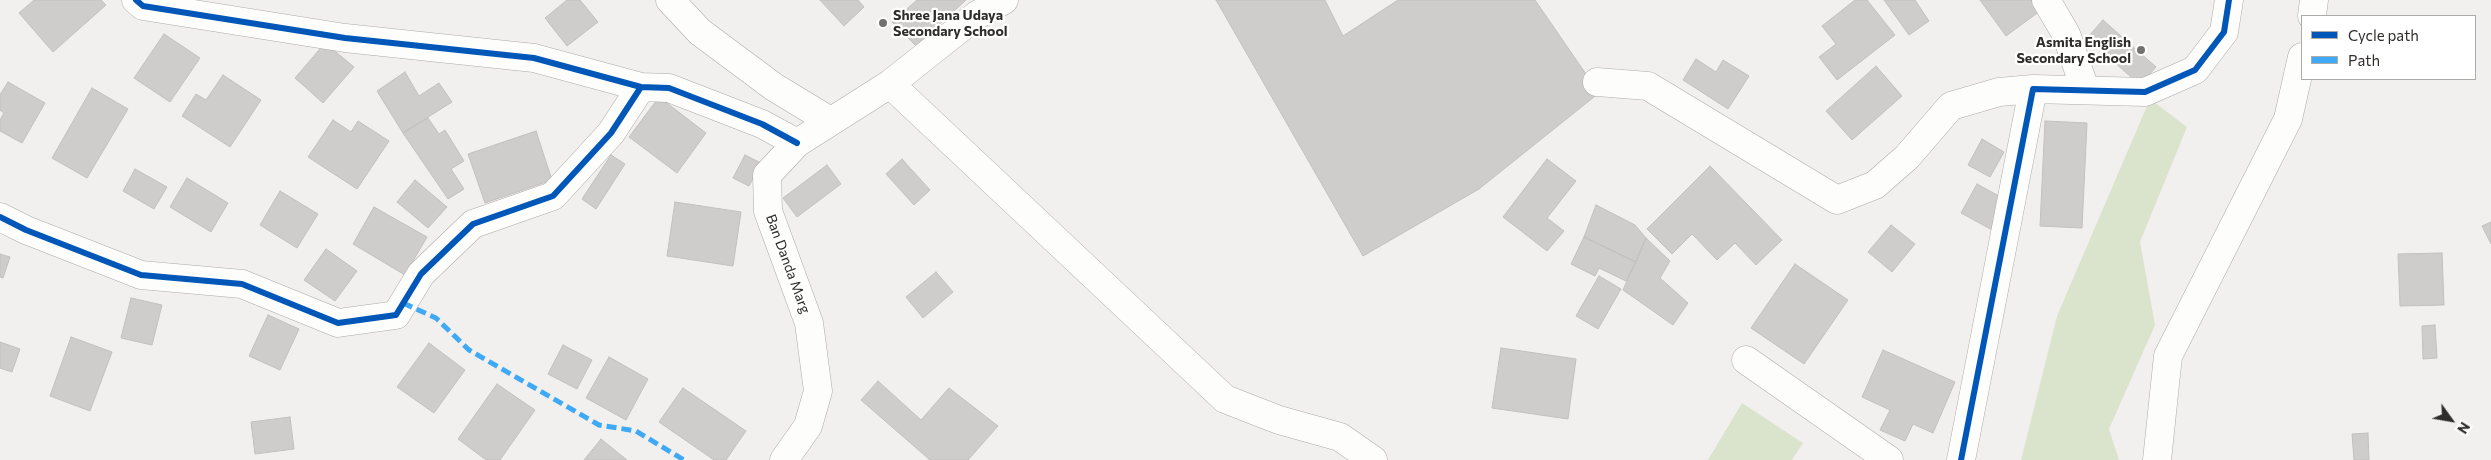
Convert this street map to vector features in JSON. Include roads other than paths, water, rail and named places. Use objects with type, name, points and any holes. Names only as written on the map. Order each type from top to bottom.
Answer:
[{"type":"street","points":[[136,0],[143,6],[345,38],[534,58],[641,87],[669,88],[762,124],[797,143]]},
{"type":"street","points":[[670,0],[700,32],[774,87],[830,121]]},
{"type":"street","name":"Ban Danda Marg","points":[[784,460],[808,426],[818,391],[809,323],[768,211],[767,176],[797,143],[890,84],[977,15],[1004,0]]},
{"type":"street","points":[[2046,0],[2066,34],[2085,89]]},
{"type":"street","points":[[1597,82],[1648,86],[1837,200],[1875,185],[1907,157],[1951,106],[1999,92],[2034,89],[2145,92],[2195,70],[2224,32],[2229,0]]},
{"type":"street","points":[[2312,15],[2314,0]]},
{"type":"street","points":[[2157,460],[2168,356],[2288,119],[2301,61]]},
{"type":"street","points":[[890,84],[1225,399],[1279,420],[1340,437],[1373,460]]},
{"type":"street","points":[[0,217],[26,230],[141,275],[242,284],[338,323],[396,315],[422,274],[473,224],[552,196],[611,133],[641,87]]},
{"type":"street","points":[[1961,460],[2034,89]]},
{"type":"street","points":[[1746,360],[1890,460]]},
{"type":"place","name":"Shree Jana Udaya Secondary School","points":[[883,23]]},
{"type":"place","name":"Asmita English Secondary School","points":[[2141,50]]}]
